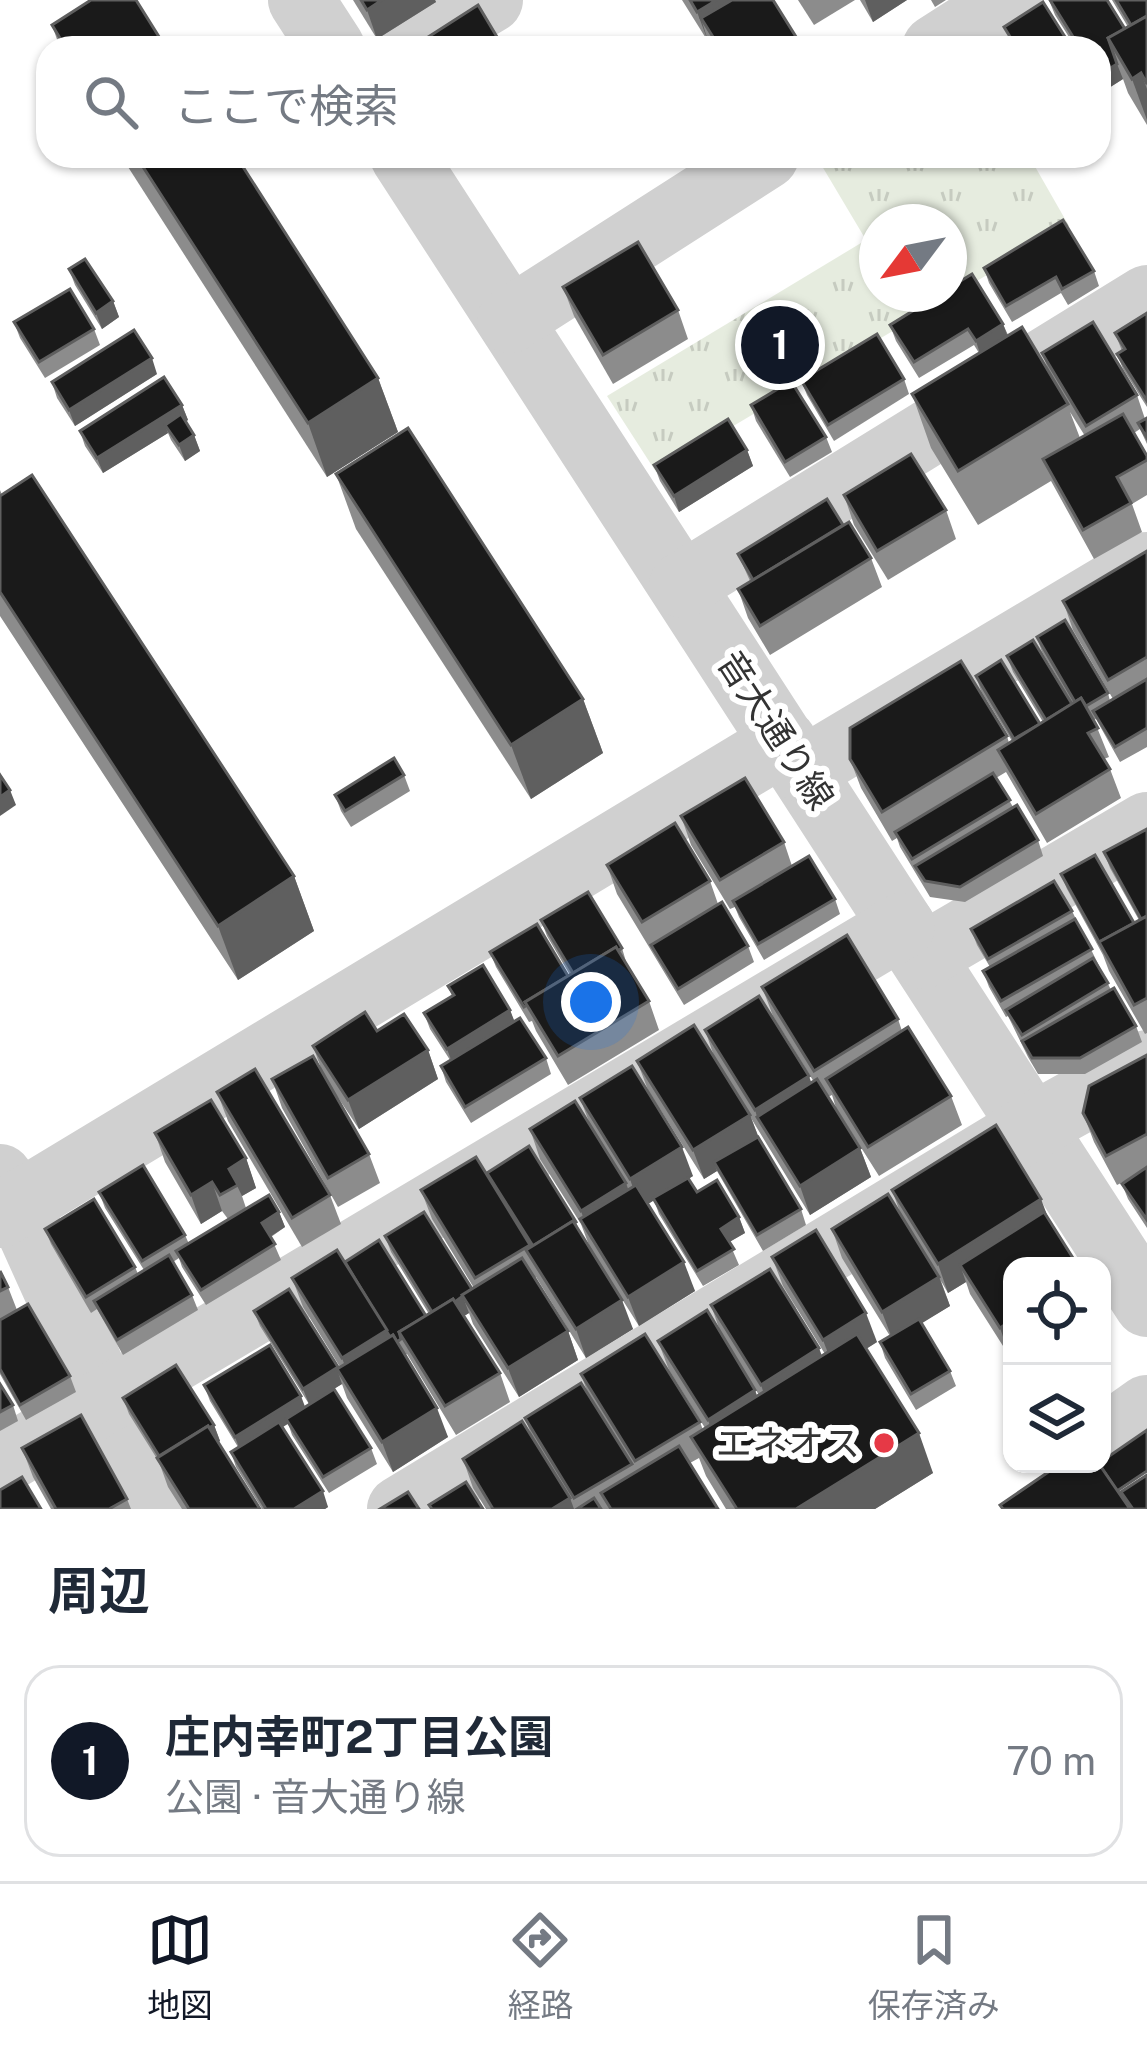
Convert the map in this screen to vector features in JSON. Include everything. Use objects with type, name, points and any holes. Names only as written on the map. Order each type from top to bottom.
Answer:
[{"type":"street","points":[[301,0],[324,36]]},
{"type":"street","points":[[430,36],[490,0]]},
{"type":"street","points":[[954,36],[1010,0]]},
{"type":"street","name":"音大通り線","points":[[411,168],[1147,1304]]},
{"type":"street","points":[[510,320],[747,168]]},
{"type":"street","points":[[682,585],[1147,298]]},
{"type":"street","points":[[161,1509],[6,1199],[793,756],[1147,565]]},
{"type":"street","points":[[0,1463],[913,941],[1147,825]]},
{"type":"street","points":[[400,1509],[1033,1126],[1147,1063]]},
{"type":"street","points":[[1111,1434],[1147,1408]]},
{"type":"green space","points":[[823,168],[1036,168],[1069,226],[967,287],[967,204],[859,204],[859,228]]},
{"type":"green space","points":[[859,244],[859,312],[925,312],[656,472],[607,396]]},
{"type":"building","points":[[91,0],[136,0],[158,36],[59,36],[52,25]]},
{"type":"building","points":[[361,0],[382,0],[367,10]]},
{"type":"building","points":[[690,0],[717,0],[697,12]]},
{"type":"building","points":[[732,0],[773,0],[796,36],[712,36],[701,18]]},
{"type":"building","points":[[1050,0],[1107,0],[1125,29],[1111,36],[1072,36]]},
{"type":"building","points":[[1116,0],[1147,0],[1147,16],[1131,25]]},
{"type":"building","points":[[1043,2],[1064,36],[1010,36],[1004,27]]},
{"type":"building","points":[[478,5],[496,36],[430,36]]},
{"type":"building","points":[[1147,16],[1147,84],[1141,73],[1132,79],[1111,36]]},
{"type":"building","points":[[144,168],[244,168],[378,378],[308,423]]},
{"type":"building","points":[[1063,220],[1094,271],[1062,289],[1056,277],[1006,306],[984,268]]},
{"type":"building","points":[[638,242],[678,310],[603,355],[563,287]]},
{"type":"building","points":[[85,259],[113,301],[96,313],[69,269]]},
{"type":"building","points":[[972,274],[1003,324],[976,341],[968,329],[914,362],[890,325],[911,312],[967,312],[967,277]]},
{"type":"building","points":[[70,289],[94,329],[39,362],[14,322]]},
{"type":"building","points":[[1147,313],[1147,401],[1117,354],[1125,349],[1115,333]]},
{"type":"building","points":[[1093,322],[1137,395],[1086,426],[1042,353]]},
{"type":"building","points":[[1022,327],[1068,404],[958,471],[912,394]]},
{"type":"building","points":[[134,330],[152,358],[69,410],[52,382]]},
{"type":"building","points":[[877,334],[904,379],[828,425],[801,380]]},
{"type":"building","points":[[164,377],[182,405],[97,458],[80,431]]},
{"type":"building","points":[[791,381],[826,437],[785,462],[751,405]]},
{"type":"building","points":[[181,414],[194,435],[179,445],[165,425]]},
{"type":"building","points":[[1123,414],[1147,460],[1117,477],[1131,503],[1083,530],[1043,459]]},
{"type":"building","points":[[728,419],[747,450],[674,496],[654,465]]},
{"type":"building","points":[[408,428],[583,699],[511,745],[336,474]]},
{"type":"building","points":[[911,454],[946,510],[877,551],[844,495]]},
{"type":"building","points":[[32,475],[294,876],[218,926],[0,592],[0,496]]},
{"type":"building","points":[[827,499],[843,525],[753,580],[738,554]]},
{"type":"building","points":[[849,522],[871,558],[760,626],[738,589]]},
{"type":"building","points":[[1147,551],[1147,657],[1108,680],[1063,601]]},
{"type":"building","points":[[1065,620],[1108,693],[1086,706],[1081,698],[1075,702],[1037,637]]},
{"type":"building","points":[[1033,640],[1072,704],[1046,720],[1007,656]]},
{"type":"building","points":[[1001,660],[1040,724],[1014,739],[976,676]]},
{"type":"building","points":[[961,661],[1007,736],[882,812],[850,759],[850,728]]},
{"type":"building","points":[[1147,679],[1147,728],[1115,747],[1093,711]]},
{"type":"building","points":[[1081,698],[1098,728],[1088,733],[1110,769],[1036,814],[998,750]]},
{"type":"building","points":[[394,758],[404,775],[345,811],[335,795]]},
{"type":"building","points":[[993,773],[1010,800],[912,859],[895,832]]},
{"type":"building","points":[[0,775],[10,790],[0,797]]},
{"type":"building","points":[[745,778],[784,842],[720,880],[681,816]]},
{"type":"building","points":[[1017,805],[1038,840],[960,887],[925,881],[915,866]]},
{"type":"building","points":[[675,823],[710,881],[642,922],[607,865]]},
{"type":"building","points":[[1147,829],[1147,916],[1141,919],[1104,852]]},
{"type":"building","points":[[1095,855],[1134,923],[1099,942],[1061,874]]},
{"type":"building","points":[[809,856],[835,899],[758,944],[733,901]]},
{"type":"building","points":[[1054,881],[1072,911],[988,959],[971,929]]},
{"type":"building","points":[[588,892],[622,948],[618,951],[616,947],[573,973],[541,920]]},
{"type":"building","points":[[722,902],[748,946],[678,989],[651,945]]},
{"type":"building","points":[[1147,916],[1147,998],[1134,1005],[1099,942]]},
{"type":"building","points":[[1075,919],[1092,949],[1001,1001],[983,971]]},
{"type":"building","points":[[537,924],[568,976],[524,1007],[490,952]]},
{"type":"building","points":[[847,935],[898,1019],[814,1071],[762,987]]},
{"type":"building","points":[[616,947],[649,1001],[558,1056],[525,1002]]},
{"type":"building","points":[[1093,958],[1108,983],[1022,1035],[1006,1010]]},
{"type":"building","points":[[483,965],[510,1010],[447,1049],[424,1013],[454,995],[448,986]]},
{"type":"building","points":[[1114,988],[1136,1026],[1080,1058],[1032,1058],[1022,1041]]},
{"type":"building","points":[[759,996],[809,1076],[755,1110],[705,1030]]},
{"type":"building","points":[[365,1012],[377,1031],[404,1014],[428,1050],[348,1100],[313,1046]]},
{"type":"building","points":[[520,1018],[546,1058],[465,1107],[441,1066]]},
{"type":"building","points":[[694,1025],[750,1115],[693,1150],[637,1061]]},
{"type":"building","points":[[908,1027],[951,1096],[868,1147],[826,1079]]},
{"type":"building","points":[[1147,1055],[1147,1134],[1106,1156],[1083,1113],[1089,1086]]},
{"type":"building","points":[[313,1056],[369,1154],[328,1178],[272,1079]]},
{"type":"building","points":[[632,1066],[682,1147],[630,1179],[580,1098]]},
{"type":"building","points":[[255,1069],[330,1195],[292,1218],[217,1092]]},
{"type":"building","points":[[817,1079],[860,1148],[800,1186],[757,1117]]},
{"type":"building","points":[[211,1100],[246,1158],[229,1169],[238,1185],[220,1195],[212,1182],[191,1195],[155,1133]]},
{"type":"building","points":[[575,1101],[626,1183],[581,1211],[530,1129]]},
{"type":"building","points":[[996,1125],[1041,1199],[938,1264],[892,1190]]},
{"type":"building","points":[[758,1137],[801,1209],[757,1235],[714,1162]]},
{"type":"building","points":[[529,1146],[576,1222],[533,1246],[487,1173]]},
{"type":"building","points":[[476,1157],[530,1245],[475,1278],[421,1190]]},
{"type":"building","points":[[143,1165],[185,1235],[142,1261],[99,1192]]},
{"type":"building","points":[[1147,1167],[1147,1220],[1122,1184]]},
{"type":"building","points":[[688,1178],[697,1192],[717,1180],[739,1217],[721,1229],[734,1249],[697,1271],[653,1198]]},
{"type":"building","points":[[636,1185],[684,1262],[628,1297],[580,1219]]},
{"type":"building","points":[[888,1194],[939,1277],[882,1312],[832,1229]]},
{"type":"building","points":[[269,1195],[279,1212],[262,1223],[275,1244],[201,1290],[176,1251]]},
{"type":"building","points":[[94,1199],[135,1267],[86,1297],[45,1229]]},
{"type":"building","points":[[424,1212],[472,1289],[432,1312],[385,1236]]},
{"type":"building","points":[[1044,1212],[1072,1257],[1003,1257],[1000,1328],[960,1265]]},
{"type":"building","points":[[573,1221],[622,1300],[576,1329],[526,1250]]},
{"type":"building","points":[[816,1230],[866,1313],[823,1340],[772,1257]]},
{"type":"building","points":[[379,1240],[426,1316],[399,1332],[397,1342],[345,1262]]},
{"type":"building","points":[[337,1250],[387,1330],[342,1358],[292,1278]]},
{"type":"building","points":[[169,1255],[192,1295],[117,1340],[94,1301]]},
{"type":"building","points":[[522,1258],[568,1331],[508,1368],[462,1295]]},
{"type":"building","points":[[770,1269],[819,1348],[761,1385],[711,1305]]},
{"type":"building","points":[[289,1289],[338,1367],[303,1389],[254,1311]]},
{"type":"building","points":[[453,1299],[500,1373],[445,1406],[399,1332]]},
{"type":"building","points":[[28,1304],[70,1376],[20,1405],[0,1369],[0,1320]]},
{"type":"building","points":[[707,1310],[755,1390],[708,1420],[658,1341]]},
{"type":"building","points":[[919,1319],[950,1371],[911,1394],[880,1342]]},
{"type":"building","points":[[645,1334],[700,1422],[635,1461],[581,1374]]},
{"type":"building","points":[[857,1334],[919,1433],[796,1509],[737,1509],[691,1437]]},
{"type":"building","points":[[393,1335],[437,1408],[382,1442],[337,1369]]},
{"type":"building","points":[[270,1345],[301,1396],[235,1437],[204,1385]]},
{"type":"building","points":[[176,1365],[214,1425],[159,1456],[123,1398]]},
{"type":"building","points":[[581,1383],[632,1464],[574,1498],[525,1418]]},
{"type":"building","points":[[0,1384],[13,1405],[0,1412]]},
{"type":"building","points":[[334,1389],[371,1448],[323,1477],[286,1419]]},
{"type":"building","points":[[81,1415],[127,1499],[109,1509],[56,1509],[22,1448]]},
{"type":"building","points":[[522,1421],[570,1498],[552,1509],[493,1509],[463,1459]]},
{"type":"building","points":[[279,1422],[323,1491],[294,1509],[266,1509],[231,1452]]},
{"type":"building","points":[[208,1426],[260,1509],[189,1509],[157,1458]]},
{"type":"building","points":[[1147,1430],[1147,1471],[1117,1491],[1105,1473],[1111,1473],[1111,1455]]},
{"type":"building","points":[[679,1446],[718,1509],[611,1509],[601,1493]]},
{"type":"building","points":[[1047,1473],[1105,1473],[1130,1509],[1003,1509],[1000,1505]]},
{"type":"building","points":[[1147,1475],[1147,1509],[1133,1509],[1121,1492]]},
{"type":"building","points":[[22,1477],[41,1509],[0,1509],[0,1490]]},
{"type":"building","points":[[466,1482],[483,1509],[432,1509],[429,1505]]},
{"type":"building","points":[[408,1492],[419,1509],[380,1509]]},
{"type":"building","points":[[594,1498],[601,1509],[577,1509]]},
{"type":"place","name":"庄内幸町2丁目公園","points":[[780,345]]},
{"type":"place","name":"エネオス","points":[[884,1443]]}]
